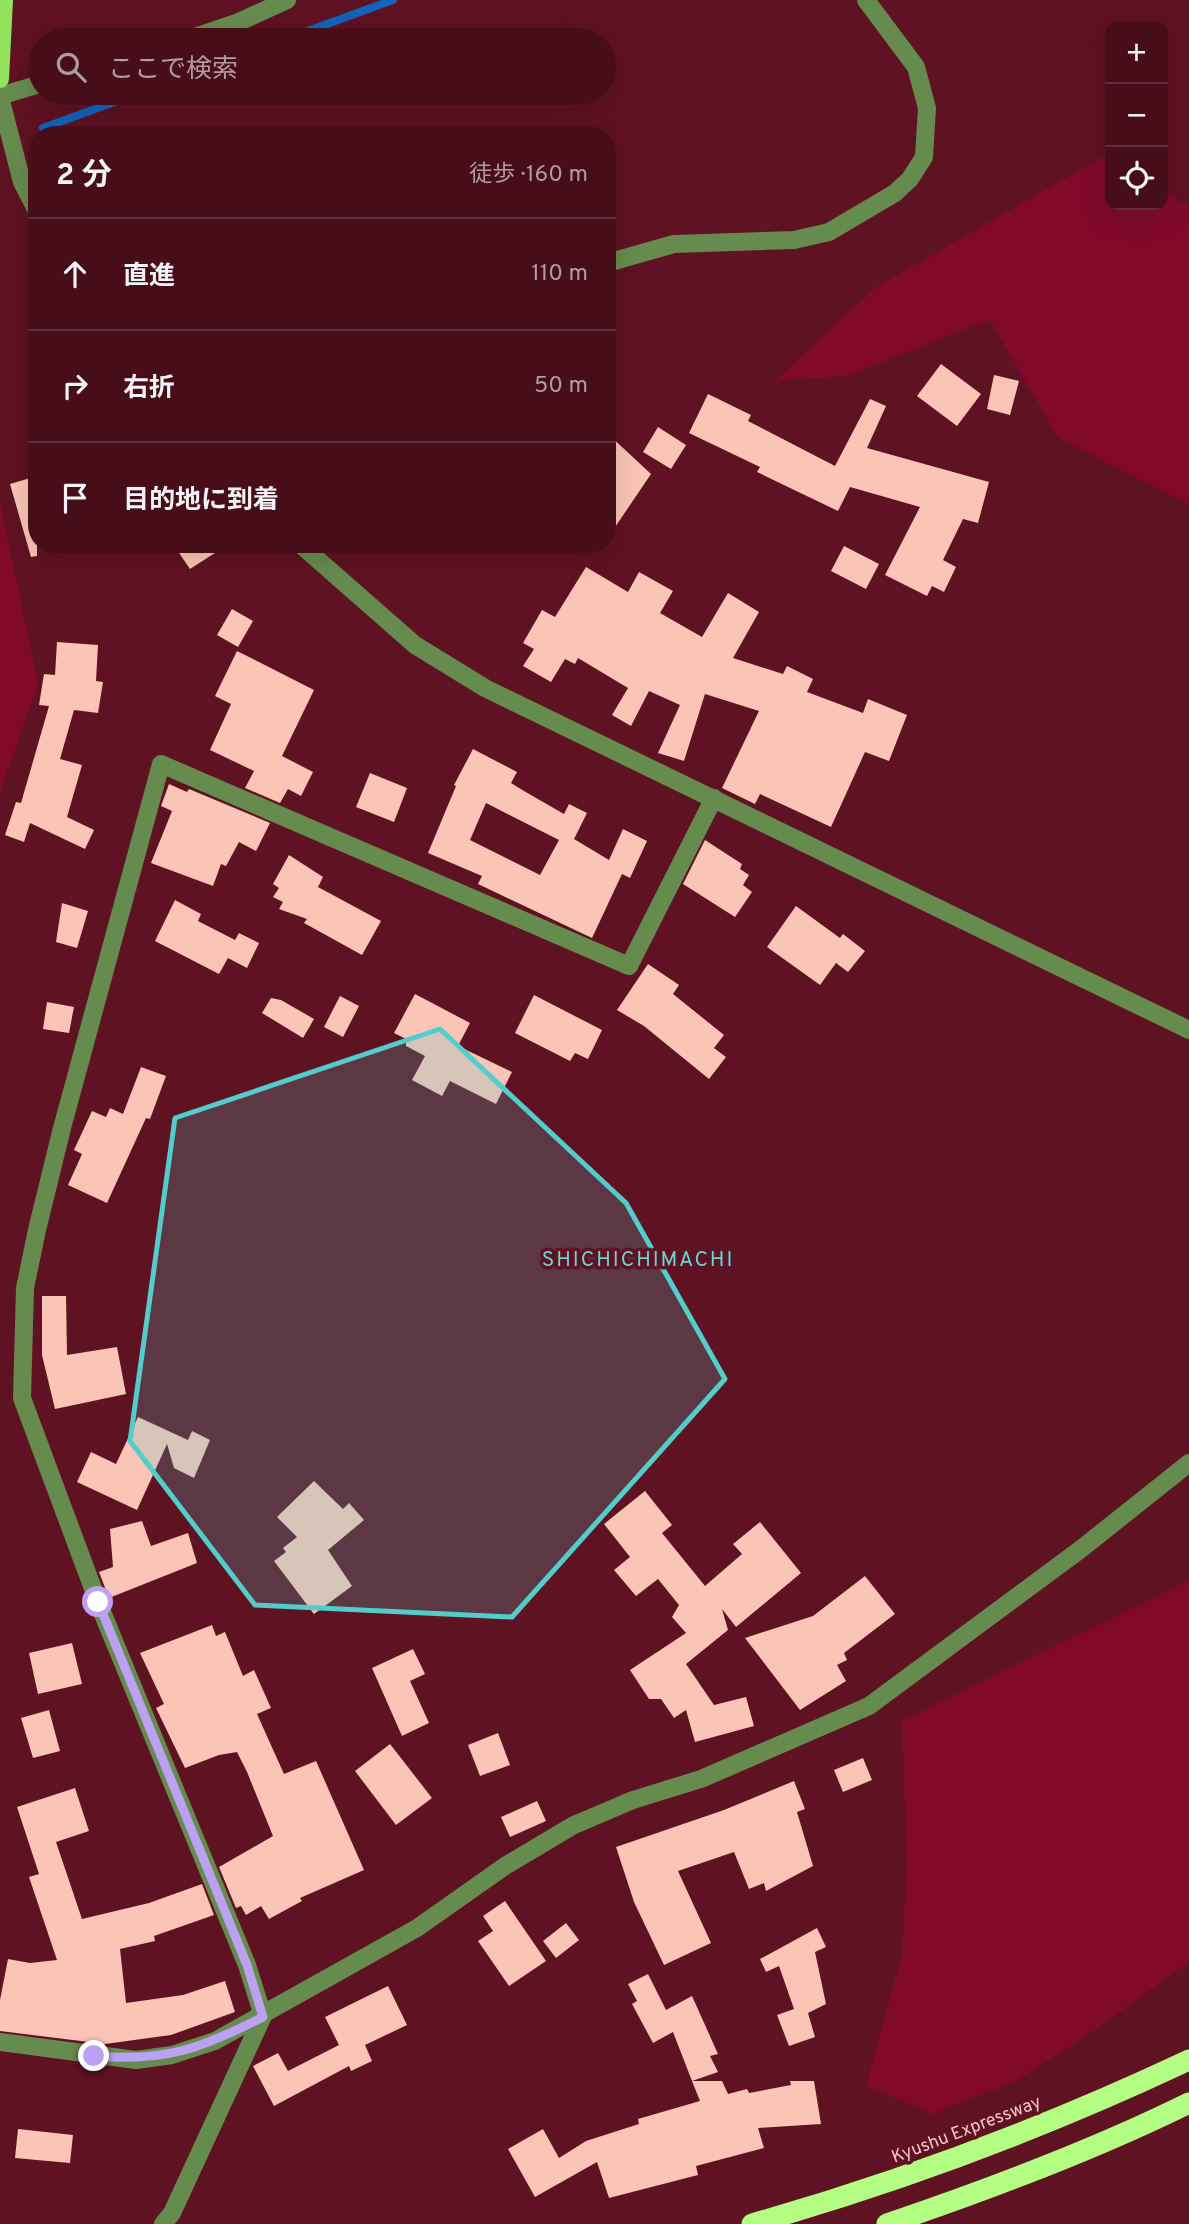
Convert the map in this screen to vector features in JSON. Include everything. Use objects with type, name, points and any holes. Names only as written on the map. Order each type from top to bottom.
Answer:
[{"type":"highway","name":"Kyushu Expressway","points":[[752,2224],[967,2156],[1115,2095],[1189,2060]]},
{"type":"highway","points":[[887,2224],[984,2191],[1133,2131],[1189,2103]]},
{"type":"main road","points":[[0,79],[4,0]]},
{"type":"street","points":[[221,28],[287,0]]},
{"type":"street","points":[[616,260],[674,244],[794,240],[829,232],[895,193],[910,178],[924,156],[927,108],[916,67],[866,0]]},
{"type":"street","points":[[28,88],[0,97],[22,182],[28,194]]},
{"type":"street","points":[[310,553],[426,652],[485,688],[1189,1030]]},
{"type":"street","points":[[163,2224],[172,2213],[263,2017],[247,1965],[98,1602],[22,1398],[25,1288],[37,1230],[161,764],[629,966],[714,798]]},
{"type":"street","points":[[0,2042],[136,2060],[173,2055],[215,2041],[263,2017],[417,1928],[505,1866],[574,1825],[633,1800],[701,1779],[869,1706],[1081,1549],[1189,1463]]},
{"type":"highlighted area","points":[[440,1029],[626,1203],[725,1379],[512,1617],[255,1605],[130,1441],[175,1118]]},
{"type":"shaded area","points":[[1105,156],[1105,210],[1168,210],[1168,193],[1189,206],[1189,505],[1058,438],[990,320],[847,376],[775,381],[875,288]]},
{"type":"shaded area","points":[[0,501],[38,684],[0,791]]},
{"type":"shaded area","points":[[1189,1580],[1189,1962],[1081,2040],[1012,2083],[932,2114],[866,2086],[902,1954],[907,1863],[902,1721]]},
{"type":"building","points":[[941,364],[981,394],[957,426],[917,396]]},
{"type":"building","points":[[994,375],[1019,381],[1010,415],[987,409]]},
{"type":"building","points":[[708,394],[751,415],[748,421],[835,466],[870,399],[886,406],[867,448],[989,482],[978,523],[963,519],[943,560],[956,567],[944,592],[932,586],[927,596],[885,575],[920,507],[850,487],[838,511],[757,472],[760,467],[689,433]]},
{"type":"building","points":[[658,427],[686,445],[671,469],[643,452]]},
{"type":"building","points":[[616,441],[651,474],[616,526]]},
{"type":"building","points":[[28,479],[28,547],[10,484]]},
{"type":"building","points":[[844,546],[879,564],[866,589],[831,571]]},
{"type":"building","points":[[179,553],[215,553],[190,569]]},
{"type":"building","points":[[586,567],[628,592],[639,572],[673,591],[660,613],[702,637],[728,593],[759,612],[733,658],[783,674],[787,666],[813,679],[807,692],[863,713],[868,699],[907,715],[889,761],[865,752],[831,827],[760,794],[755,804],[722,788],[759,711],[705,694],[684,761],[658,753],[680,705],[649,691],[631,726],[612,715],[628,688],[578,658],[575,664],[565,659],[551,682],[523,666],[534,649],[523,643],[542,610],[555,617]]},
{"type":"building","points":[[232,609],[253,621],[238,647],[217,635]]},
{"type":"building","points":[[57,642],[98,645],[96,681],[103,682],[98,713],[74,710],[60,759],[82,765],[67,817],[94,830],[85,849],[30,823],[24,842],[5,835],[16,802],[21,803],[49,706],[39,705],[44,674],[55,675]]},
{"type":"building","points":[[237,651],[314,690],[282,756],[313,772],[301,796],[288,789],[280,803],[245,788],[254,771],[210,750],[231,704],[215,696]]},
{"type":"building","points":[[473,749],[517,772],[511,783],[564,814],[569,804],[587,813],[574,839],[609,860],[623,829],[647,841],[630,878],[622,874],[592,938],[478,884],[482,876],[428,853],[456,786],[454,785]],"holes":[[[486,803],[559,840],[540,875],[470,840]]]},
{"type":"building","points":[[370,773],[407,788],[394,822],[356,807]]},
{"type":"building","points":[[169,784],[187,792],[189,789],[270,823],[256,851],[239,842],[226,866],[221,864],[213,886],[151,863],[172,811],[161,806]]},
{"type":"building","points":[[705,840],[742,864],[740,869],[749,875],[743,885],[752,892],[735,917],[683,884]]},
{"type":"building","points":[[289,855],[323,877],[318,887],[381,921],[362,955],[304,923],[307,919],[279,909],[283,902],[273,897],[279,888],[273,884]]},
{"type":"building","points":[[175,900],[201,914],[198,921],[235,940],[239,933],[259,943],[247,968],[228,958],[219,974],[155,941]]},
{"type":"building","points":[[62,903],[88,911],[77,948],[56,942]]},
{"type":"building","points":[[796,906],[840,938],[843,934],[865,951],[848,972],[836,963],[820,985],[767,947]]},
{"type":"building","points":[[648,964],[679,985],[673,994],[724,1035],[714,1048],[726,1057],[709,1079],[644,1026],[617,1010]]},
{"type":"building","points":[[415,994],[470,1023],[458,1046],[512,1072],[496,1104],[450,1081],[442,1096],[412,1080],[425,1056],[406,1046],[406,1039],[394,1033]]},
{"type":"building","points":[[534,995],[602,1030],[588,1059],[575,1053],[570,1061],[515,1033]]},
{"type":"building","points":[[340,996],[359,1006],[343,1037],[324,1027]]},
{"type":"building","points":[[271,998],[281,1000],[314,1019],[303,1038],[262,1013]]},
{"type":"building","points":[[47,1002],[74,1007],[69,1033],[43,1029]]},
{"type":"building","points":[[141,1067],[166,1076],[150,1119],[146,1118],[107,1203],[68,1185],[82,1154],[74,1150],[92,1111],[106,1117],[110,1108],[123,1114]]},
{"type":"building","points":[[42,1296],[66,1296],[67,1355],[117,1347],[126,1394],[55,1409],[42,1355]]},
{"type":"building","points":[[138,1417],[188,1440],[192,1431],[210,1440],[194,1478],[174,1468],[167,1444],[137,1510],[77,1482],[91,1452],[116,1464]]},
{"type":"building","points":[[314,1481],[343,1509],[349,1503],[364,1520],[328,1550],[352,1586],[314,1614],[274,1561],[286,1552],[283,1548],[297,1537],[277,1517]]},
{"type":"building","points":[[645,1491],[672,1525],[662,1533],[705,1586],[742,1554],[733,1544],[760,1522],[801,1573],[736,1627],[722,1609],[728,1630],[686,1664],[714,1705],[746,1697],[754,1726],[695,1742],[686,1710],[674,1718],[661,1699],[649,1699],[630,1670],[686,1633],[672,1617],[679,1605],[658,1579],[636,1596],[614,1570],[630,1557],[604,1524]]},
{"type":"building","points":[[142,1521],[151,1546],[188,1533],[197,1563],[109,1598],[99,1572],[113,1567],[110,1529]]},
{"type":"building","points":[[865,1576],[895,1614],[844,1653],[847,1660],[837,1665],[846,1681],[800,1710],[745,1638],[813,1616]]},
{"type":"building","points":[[212,1625],[216,1636],[225,1632],[243,1676],[254,1670],[271,1708],[257,1714],[284,1774],[316,1761],[364,1870],[300,1898],[302,1901],[269,1919],[261,1906],[246,1915],[241,1906],[236,1908],[219,1867],[273,1836],[247,1772],[237,1752],[219,1755],[185,1768],[156,1708],[164,1704],[140,1653]]},
{"type":"building","points":[[72,1643],[82,1684],[38,1694],[29,1653]]},
{"type":"building","points":[[413,1649],[425,1674],[410,1681],[429,1723],[402,1736],[372,1668]]},
{"type":"building","points":[[49,1710],[60,1751],[33,1758],[21,1718]]},
{"type":"building","points":[[498,1733],[510,1765],[480,1776],[468,1745]]},
{"type":"building","points":[[390,1744],[432,1798],[396,1825],[355,1771]]},
{"type":"building","points":[[863,1758],[872,1780],[843,1792],[834,1770]]},
{"type":"building","points":[[794,1781],[805,1809],[797,1812],[813,1866],[766,1891],[764,1883],[749,1889],[734,1852],[678,1871],[711,1943],[664,1965],[634,1902],[616,1847],[724,1810]]},
{"type":"building","points":[[75,1788],[89,1831],[56,1842],[82,1919],[149,1903],[202,1884],[214,1915],[154,1936],[155,1941],[120,1949],[126,2003],[183,1995],[225,1981],[235,2012],[171,2035],[105,2044],[0,2031],[0,2000],[8,1959],[30,1963],[57,1960],[29,1877],[39,1874],[17,1807]]},
{"type":"building","points":[[537,1801],[546,1821],[510,1837],[501,1817]]},
{"type":"building","points":[[505,1901],[546,1961],[509,1986],[478,1941],[493,1931],[483,1916]]},
{"type":"building","points":[[566,1923],[579,1940],[556,1958],[543,1941]]},
{"type":"building","points":[[817,1928],[826,1947],[815,1952],[826,2004],[808,2013],[815,2037],[789,2046],[777,2015],[794,2009],[779,1966],[766,1972],[760,1959]]},
{"type":"building","points":[[648,1974],[666,2010],[692,1996],[718,2054],[710,2056],[718,2072],[692,2081],[673,2032],[653,2043],[632,2004],[637,2001],[628,1984]]},
{"type":"building","points":[[388,1986],[407,2025],[365,2045],[372,2061],[351,2071],[349,2066],[274,2106],[253,2066],[278,2053],[288,2071],[339,2045],[325,2017]]},
{"type":"building","points":[[692,2081],[722,2081],[728,2094],[747,2089],[749,2093],[791,2085],[790,2081],[814,2081],[821,2124],[758,2128],[764,2148],[696,2166],[698,2175],[609,2198],[597,2162],[535,2197],[508,2149],[543,2129],[559,2158],[586,2141],[639,2124],[638,2119],[700,2101]]},
{"type":"building","points":[[18,2129],[73,2135],[70,2163],[15,2158]]},
{"type":"waterway","points":[[316,28],[393,0]]},
{"type":"waterway","points":[[48,126],[106,105]]},
{"type":"district","name":"SHICHICHIMACHI","points":[[638,1259]]},
{"type":"route","points":[[94,2056],[136,2060],[173,2055],[215,2041],[263,2017],[247,1965],[176,1799],[98,1602]]}]
